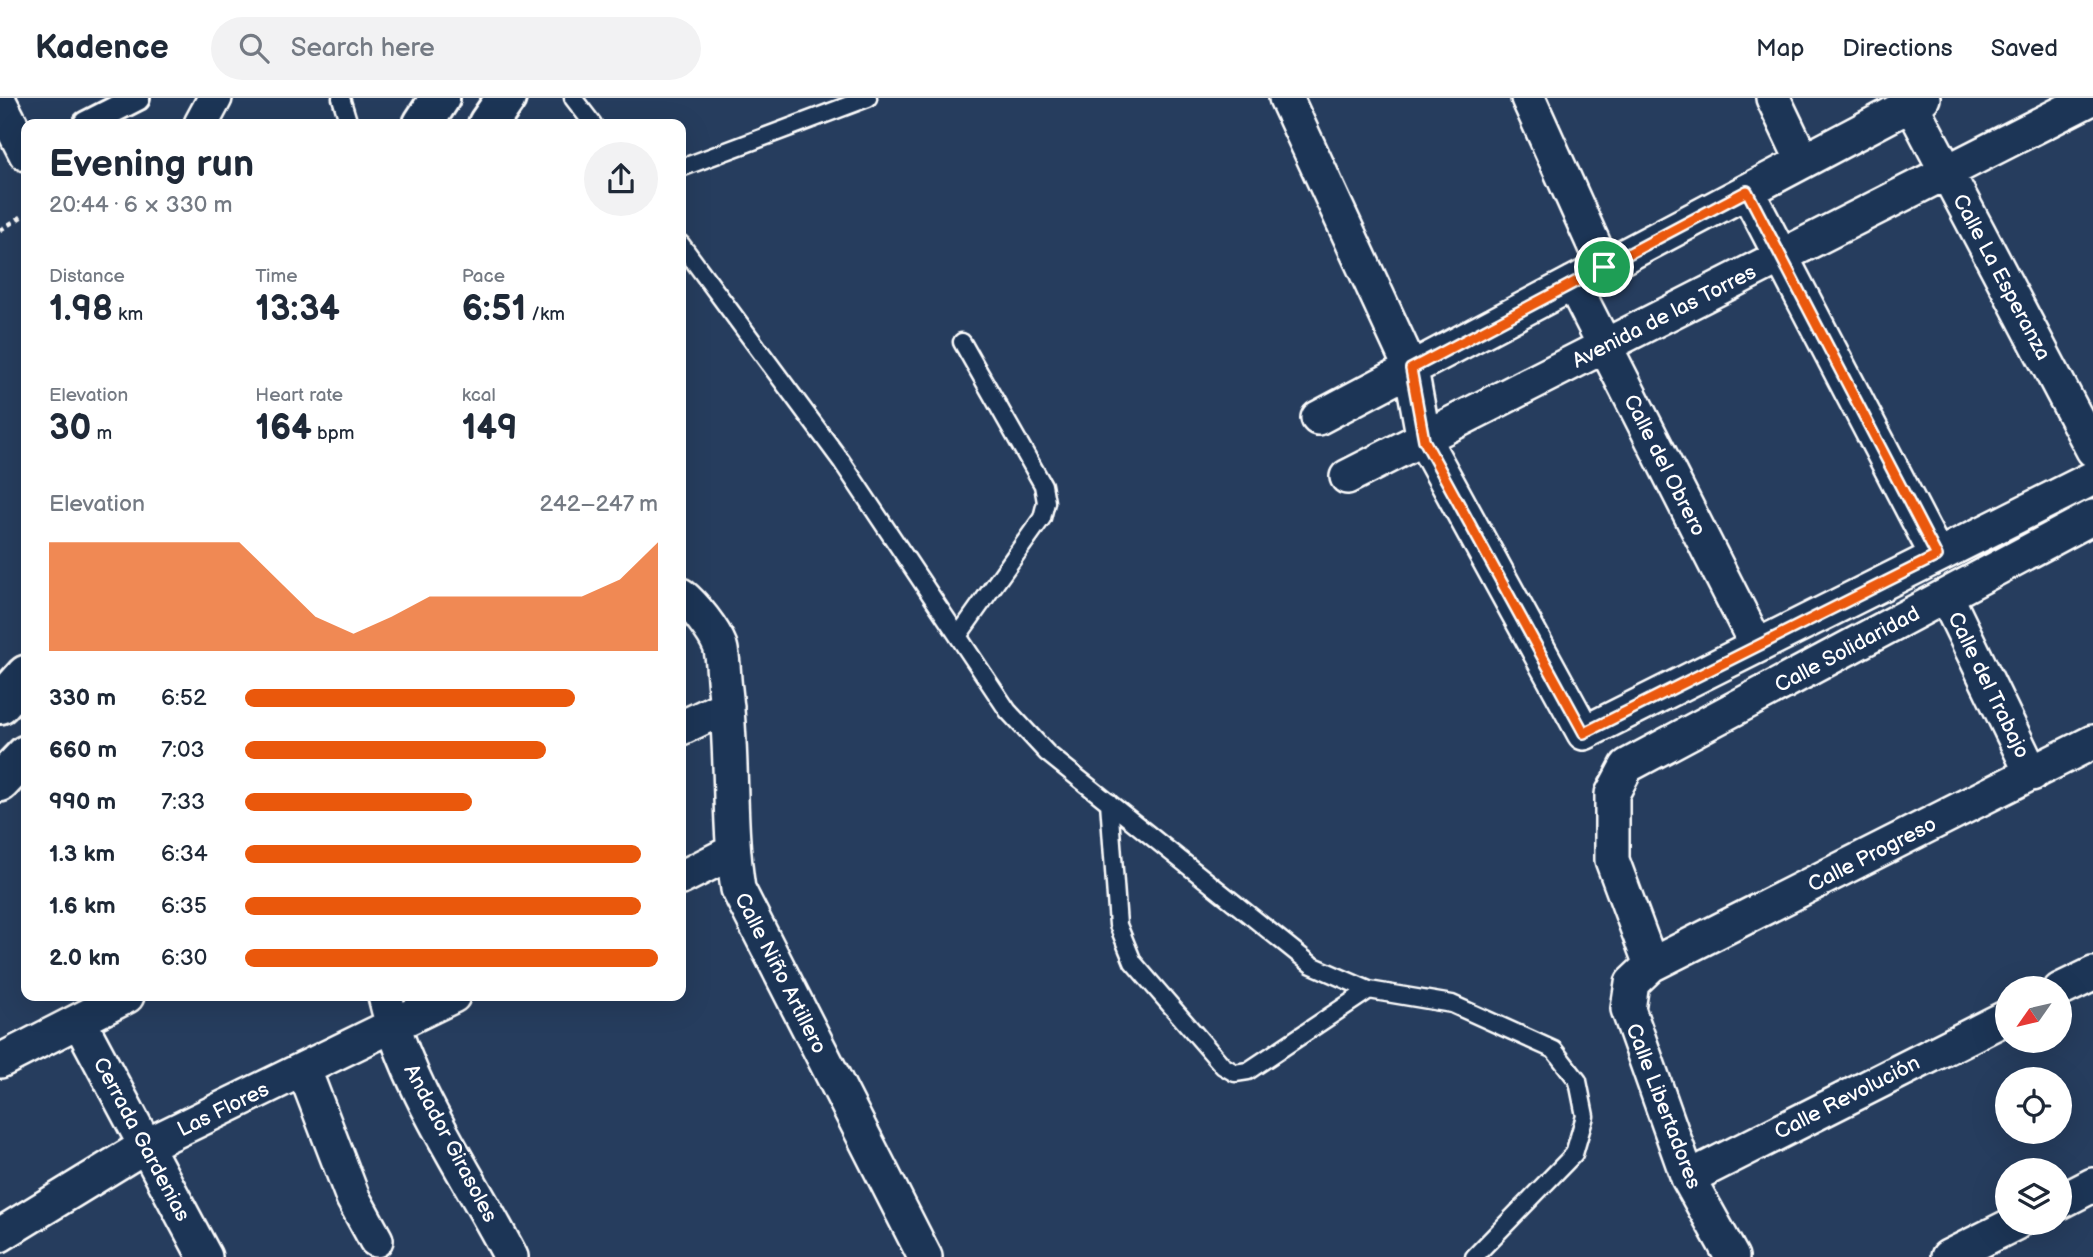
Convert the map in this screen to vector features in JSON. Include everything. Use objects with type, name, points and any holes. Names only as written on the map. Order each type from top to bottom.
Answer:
[{"type":"main road","points":[[426,119],[440,98]]},
{"type":"main road","points":[[491,119],[506,98]]},
{"type":"main road","points":[[0,704],[21,681]]},
{"type":"main road","points":[[0,782],[21,760]]},
{"type":"street","points":[[96,119],[137,98]]},
{"type":"street","points":[[204,119],[215,98]]},
{"type":"street","points":[[1286,98],[1411,369],[1424,440]]},
{"type":"street","points":[[1528,98],[1604,267]]},
{"type":"street","points":[[1773,98],[1802,161]]},
{"type":"street","name":"Avenida de las Torres","points":[[1348,477],[2092,98]]},
{"type":"street","points":[[1318,418],[1917,101]]},
{"type":"street","name":"Calle La Esperanza","points":[[1917,101],[1947,172],[2093,450]]},
{"type":"street","points":[[0,103],[21,144]]},
{"type":"street","points":[[1747,191],[1937,556]]},
{"type":"street","name":"Calle del Obrero","points":[[1573,283],[1757,646]]},
{"type":"street","name":"Calle Solidaridad","points":[[1424,440],[1584,733],[2093,478]]},
{"type":"street","name":"Calle Solidaridad","points":[[1651,965],[1612,860],[1612,794],[1627,766],[2093,517]]},
{"type":"street","name":"Calle del Trabajo","points":[[1946,596],[2032,774]]},
{"type":"street","name":"Calle Niño Artillero","points":[[686,599],[692,603],[720,646],[727,706],[733,809],[732,852],[738,889],[925,1257]]},
{"type":"street","points":[[686,726],[727,706]]},
{"type":"street","name":"Calle Progreso","points":[[1651,965],[2093,742]]},
{"type":"street","points":[[686,875],[732,852]]},
{"type":"street","name":"Calle Libertadores","points":[[1651,965],[1632,983],[1628,1009],[1688,1178],[1732,1257]]},
{"type":"street","points":[[2072,984],[2093,974]]},
{"type":"street","points":[[0,1061],[117,1001]]},
{"type":"street","name":"Las Flores","points":[[0,1235],[145,1146],[304,1070],[388,1011],[431,1001]]},
{"type":"street","name":"Andador Girasoles","points":[[388,1011],[420,1092],[512,1257]]},
{"type":"street","name":"Cerrada Gardenias","points":[[79,1021],[205,1257]]},
{"type":"street","name":"Calle Revolución","points":[[1688,1178],[1995,1023]]},
{"type":"street","points":[[304,1070],[353,1198],[376,1240]]},
{"type":"street","points":[[2072,1196],[2093,1185]]},
{"type":"street","points":[[1948,1257],[1987,1249],[2003,1235]]},
{"type":"lane","points":[[341,98],[347,119]]},
{"type":"lane","points":[[573,98],[589,119]]},
{"type":"lane","points":[[686,166],[868,98]]},
{"type":"lane","points":[[686,251],[842,463],[1008,711],[1047,753],[1312,965],[1369,990],[1452,1004],[1554,1050],[1578,1081],[1585,1116],[1574,1154],[1474,1257]]},
{"type":"lane","points":[[958,636],[1042,518],[1046,502],[1043,485],[962,342]]},
{"type":"lane","points":[[1109,802],[1118,925],[1124,943],[1133,962],[1223,1066],[1235,1073],[1248,1071],[1369,990]]},
{"type":"path","points":[[0,230],[21,217]]},
{"type":"route","points":[[1747,191],[1937,556],[1584,733],[1424,440],[1411,369],[1604,267],[1747,191]]}]
